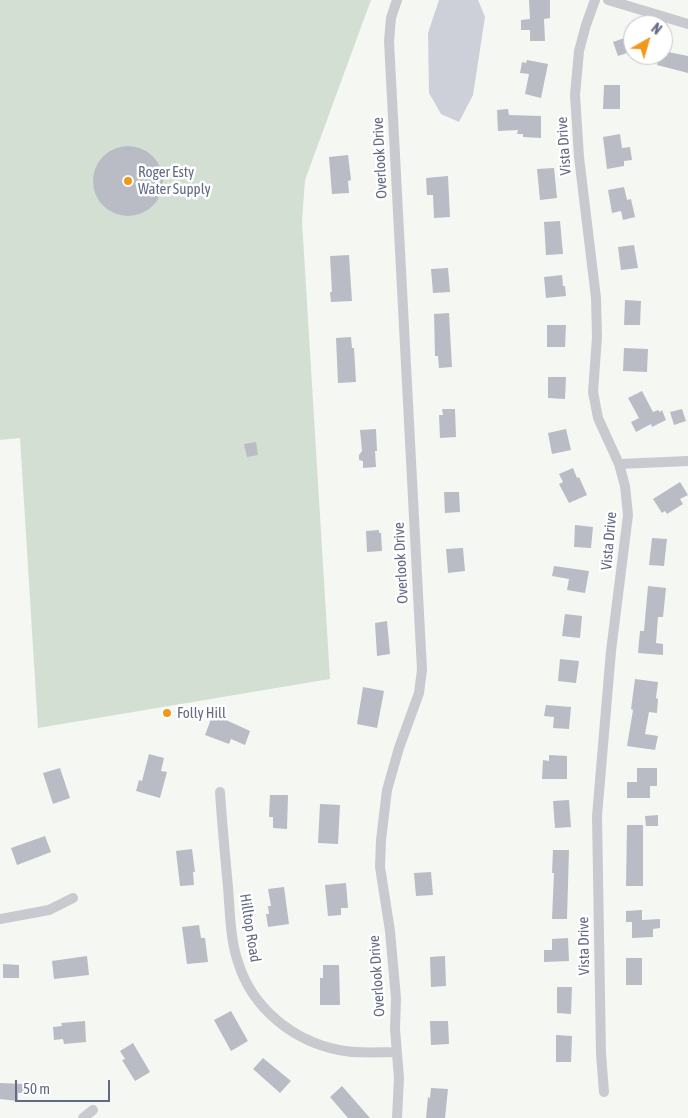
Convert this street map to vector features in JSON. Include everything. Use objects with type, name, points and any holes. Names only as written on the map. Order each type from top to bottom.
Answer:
[{"type":"street","name":"Overlook Drive","points":[[397,0],[390,18],[389,41],[422,670],[419,693],[399,748],[387,790],[380,840],[380,867],[390,930],[396,998],[396,1052],[399,1078],[397,1118]]},
{"type":"street","name":"Vista Drive","points":[[595,0],[579,52],[575,95],[579,157],[596,298],[593,392],[598,418],[619,464],[625,486],[628,515],[611,651],[596,816],[601,1054],[604,1092]]},
{"type":"street","points":[[608,0],[688,24]]},
{"type":"street","points":[[619,464],[688,461]]},
{"type":"street","name":"Hilltop Road","points":[[220,792],[230,913],[238,961],[246,983],[257,1000],[271,1016],[287,1029],[323,1046],[341,1051],[396,1052]]},
{"type":"street","points":[[0,919],[49,910],[73,898]]},
{"type":"street","points":[[83,1118],[93,1110]]},
{"type":"shaded area","points":[[0,0],[371,0],[305,180],[302,221],[330,679],[38,728],[20,438],[0,440]]},
{"type":"shaded area","points":[[439,0],[478,0],[485,17],[473,95],[459,122],[441,114],[429,93],[428,33]]},
{"type":"building","points":[[529,0],[550,0],[550,18],[544,19],[545,41],[530,41],[530,30],[521,30],[521,20],[530,19]]},
{"type":"building","points":[[623,38],[623,54],[618,56],[613,42]]},
{"type":"building","points":[[673,53],[688,56],[688,73],[657,65],[673,65]]},
{"type":"building","points":[[527,60],[548,64],[541,98],[525,94],[529,74],[520,73],[522,62],[526,63]]},
{"type":"building","points":[[604,85],[620,85],[620,109],[603,109]]},
{"type":"building","points":[[508,109],[509,115],[541,116],[541,138],[523,137],[523,134],[517,134],[518,130],[498,131],[497,110]]},
{"type":"building","points":[[620,134],[622,148],[630,147],[632,160],[624,161],[624,166],[607,169],[603,137]]},
{"type":"building","name":"Roger Esty Water Supply","points":[[128,146],[141,149],[153,156],[160,168],[163,181],[160,194],[153,206],[141,213],[128,216],[115,213],[103,206],[96,194],[93,181],[96,168],[103,156],[115,149]]},
{"type":"building","points":[[348,155],[351,180],[348,181],[349,193],[332,194],[329,157]]},
{"type":"building","points":[[554,168],[557,198],[540,200],[537,169]]},
{"type":"building","points":[[448,176],[450,217],[434,218],[433,195],[427,195],[426,178]]},
{"type":"building","points":[[624,187],[627,200],[631,199],[635,217],[623,220],[621,211],[612,213],[608,190]]},
{"type":"building","points":[[560,221],[563,254],[546,255],[544,222]]},
{"type":"building","points":[[634,245],[638,268],[621,270],[618,247]]},
{"type":"building","points":[[349,255],[352,301],[331,302],[330,256]]},
{"type":"building","points":[[448,268],[450,292],[433,293],[431,269]]},
{"type":"building","points":[[562,275],[566,296],[546,298],[544,277]]},
{"type":"building","points":[[625,300],[641,301],[640,325],[624,325]]},
{"type":"building","points":[[449,313],[452,367],[439,368],[438,356],[435,356],[434,314]]},
{"type":"building","points":[[547,325],[566,325],[565,347],[547,347]]},
{"type":"building","points":[[351,337],[352,348],[354,348],[356,382],[338,383],[336,338]]},
{"type":"building","points":[[624,348],[648,349],[647,372],[623,371]]},
{"type":"building","points":[[548,377],[566,377],[565,399],[548,398]]},
{"type":"building","points":[[642,391],[653,412],[658,410],[660,412],[662,410],[666,420],[652,427],[651,424],[636,432],[631,422],[639,418],[628,398]]},
{"type":"building","points":[[442,409],[455,409],[456,437],[440,438],[439,415],[443,415]]},
{"type":"building","points":[[682,409],[686,421],[674,425],[670,412]]},
{"type":"building","points":[[376,429],[376,467],[363,468],[363,461],[359,460],[359,455],[362,451],[360,430]]},
{"type":"building","points":[[566,429],[571,450],[552,454],[548,433]]},
{"type":"building","points":[[256,442],[258,455],[247,457],[244,444]]},
{"type":"building","points":[[573,468],[587,495],[569,503],[559,484],[563,482],[559,474]]},
{"type":"building","points":[[680,482],[688,495],[680,499],[683,504],[667,514],[665,511],[662,513],[653,499]]},
{"type":"building","points":[[444,492],[459,492],[460,512],[445,513]]},
{"type":"building","points":[[575,525],[593,527],[591,548],[574,547]]},
{"type":"building","points":[[379,530],[379,533],[381,533],[382,551],[367,552],[366,531]]},
{"type":"building","points":[[652,538],[667,539],[664,566],[649,565]]},
{"type":"building","points":[[463,548],[465,571],[448,573],[446,549]]},
{"type":"building","points":[[554,566],[589,571],[585,593],[567,590],[569,579],[552,576]]},
{"type":"building","points":[[648,586],[666,588],[663,617],[658,617],[656,643],[663,644],[663,655],[638,653],[640,631],[644,631]]},
{"type":"building","points":[[565,614],[582,616],[580,638],[562,636]]},
{"type":"building","points":[[387,621],[390,654],[377,656],[375,623]]},
{"type":"building","points":[[560,659],[579,661],[576,683],[558,681]]},
{"type":"building","points":[[635,679],[658,682],[657,713],[649,712],[645,734],[658,736],[655,750],[627,746],[633,710],[631,709]]},
{"type":"building","points":[[363,687],[384,691],[377,728],[357,724]]},
{"type":"building","points":[[546,705],[571,707],[569,729],[553,728],[554,717],[544,716]]},
{"type":"building","points":[[213,714],[250,731],[245,745],[231,739],[229,744],[205,735]]},
{"type":"building","points":[[149,754],[164,758],[161,771],[167,772],[160,798],[136,791],[139,780],[142,781]]},
{"type":"building","points":[[549,755],[567,756],[567,779],[542,779],[543,760],[549,761]]},
{"type":"building","points":[[60,768],[70,798],[53,804],[43,773]]},
{"type":"building","points":[[637,768],[657,768],[657,786],[650,786],[650,798],[627,798],[627,782],[637,782]]},
{"type":"building","points":[[270,795],[288,795],[287,829],[273,828],[273,817],[269,817]]},
{"type":"building","points":[[569,800],[571,827],[555,828],[553,801]]},
{"type":"building","points":[[320,804],[340,805],[338,844],[318,843]]},
{"type":"building","points":[[658,815],[658,826],[646,826],[645,816]]},
{"type":"building","points":[[627,825],[643,825],[643,886],[626,886]]},
{"type":"building","points":[[45,836],[51,852],[17,865],[11,848]]},
{"type":"building","points":[[192,849],[195,872],[193,872],[194,885],[180,886],[176,851]]},
{"type":"building","points":[[553,850],[569,850],[567,919],[552,919]]},
{"type":"building","points":[[431,872],[433,895],[416,896],[414,873]]},
{"type":"building","points":[[346,883],[348,908],[341,908],[341,915],[328,916],[325,885]]},
{"type":"building","points":[[284,887],[289,924],[268,927],[266,914],[269,914],[268,906],[271,906],[268,889]]},
{"type":"building","points":[[642,910],[642,920],[660,919],[660,928],[653,929],[653,937],[632,938],[632,922],[626,922],[626,911]]},
{"type":"building","points":[[199,925],[201,938],[205,938],[208,962],[187,964],[182,927]]},
{"type":"building","points":[[568,938],[569,961],[544,962],[544,950],[552,950],[552,939]]},
{"type":"building","points":[[87,956],[89,975],[54,979],[52,961]]},
{"type":"building","points":[[445,956],[446,986],[431,987],[430,957]]},
{"type":"building","points":[[626,958],[642,958],[642,985],[626,985]]},
{"type":"building","points":[[3,964],[19,965],[19,978],[3,978]]},
{"type":"building","points":[[323,965],[339,965],[340,1005],[320,1005],[320,978],[323,978]]},
{"type":"building","points":[[557,987],[572,987],[571,1014],[557,1013]]},
{"type":"building","points":[[231,1011],[248,1041],[231,1051],[214,1020]]},
{"type":"building","points":[[85,1021],[86,1042],[64,1044],[63,1039],[54,1040],[53,1027],[62,1026],[61,1023]]},
{"type":"building","points":[[430,1021],[448,1021],[449,1044],[431,1045]]},
{"type":"building","points":[[556,1035],[572,1036],[571,1062],[556,1062]]},
{"type":"building","points":[[133,1043],[150,1072],[135,1081],[122,1060],[125,1059],[120,1051]]},
{"type":"building","points":[[263,1058],[291,1081],[280,1093],[253,1069]]},
{"type":"building","points":[[0,1083],[25,1084],[25,1093],[18,1093],[18,1101],[0,1099]]},
{"type":"building","points":[[342,1086],[370,1118],[348,1118],[330,1097]]},
{"type":"building","points":[[431,1088],[448,1089],[445,1118],[426,1118]]},
{"type":"place","name":"Roger Esty Water Supply","points":[[128,181]]},
{"type":"place","name":"Folly Hill","points":[[167,713]]}]
